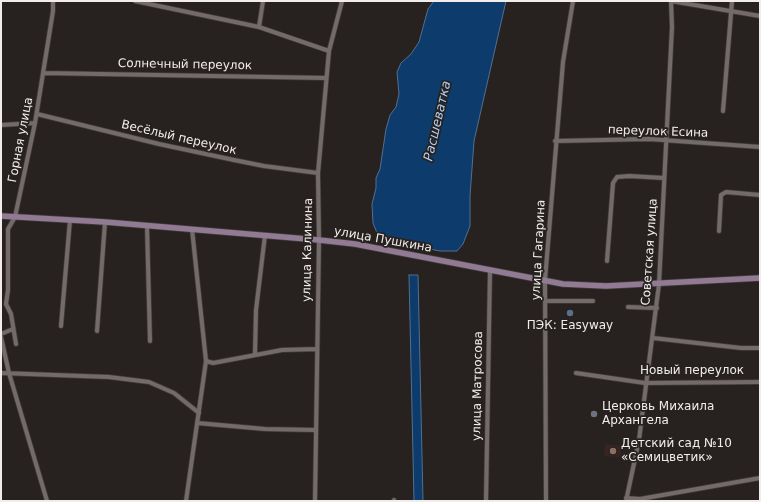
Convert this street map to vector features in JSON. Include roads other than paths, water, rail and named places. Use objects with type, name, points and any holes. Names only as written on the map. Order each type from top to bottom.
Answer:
[{"type":"main road","name":"улица Пушкина","points":[[1,216],[105,222],[356,244],[490,272],[546,280],[562,284],[606,286],[760,278]]},
{"type":"street","name":"Горная улица","points":[[16,344],[11,314],[6,304],[8,290],[8,229],[15,217],[37,114],[53,1]]},
{"type":"street","points":[[135,1],[258,27],[329,51]]},
{"type":"street","points":[[258,27],[263,1]]},
{"type":"street","name":"улица Калинина","points":[[315,501],[319,240],[318,173],[329,51],[342,1]]},
{"type":"street","name":"улица Гагарина","points":[[546,501],[546,280],[555,141],[563,62],[573,1]]},
{"type":"street","points":[[671,1],[760,16]]},
{"type":"street","name":"Советская улица","points":[[626,500],[639,440],[645,383],[657,308],[672,27],[671,1]]},
{"type":"street","points":[[723,111],[732,1]]},
{"type":"street","name":"Солнечный переулок","points":[[43,72],[326,78]]},
{"type":"street","name":"Весёлый переулок","points":[[37,114],[158,144],[241,162],[318,173]]},
{"type":"street","points":[[1,125],[35,123]]},
{"type":"street","name":"переулок Есина","points":[[555,141],[666,140],[760,147]]},
{"type":"street","points":[[607,261],[613,183],[617,177],[630,176],[664,178]]},
{"type":"street","points":[[720,231],[721,195],[726,192],[760,195]]},
{"type":"street","points":[[61,326],[70,220]]},
{"type":"street","points":[[97,331],[105,222]]},
{"type":"street","points":[[147,226],[150,341]]},
{"type":"street","points":[[186,501],[206,361],[192,230]]},
{"type":"street","points":[[255,354],[256,310],[265,235]]},
{"type":"street","name":"улица Матросова","points":[[486,501],[490,272]]},
{"type":"street","points":[[546,302],[593,301]]},
{"type":"street","points":[[1,305],[6,304]]},
{"type":"street","points":[[628,306],[657,308]]},
{"type":"street","points":[[13,329],[1,336],[9,373],[47,501]]},
{"type":"street","points":[[653,338],[741,348],[760,348]]},
{"type":"street","points":[[206,361],[213,363],[282,350],[317,349]]},
{"type":"street","points":[[1,373],[109,377],[149,382],[174,393],[199,413]]},
{"type":"street","name":"Новый переулок","points":[[576,373],[645,383],[760,382]]},
{"type":"street","points":[[197,422],[265,428],[315,430]]},
{"type":"street","points":[[626,500],[640,499],[760,478]]},
{"type":"water","name":"Расшеватка","points":[[434,1],[506,1],[474,141],[470,196],[470,226],[463,244],[457,251],[440,251],[395,242],[377,233],[373,223],[372,204],[376,188],[376,178],[380,169],[386,129],[390,115],[396,107],[399,94],[397,72],[401,63],[411,54],[419,42],[428,9]]},
{"type":"water","points":[[409,275],[418,275],[423,501],[414,501]]},
{"type":"place","name":"ПЭК: Easyway","points":[[570,313]]},
{"type":"place","name":"Церковь Михаила Архангела","points":[[594,414]]},
{"type":"place","name":"Детский сад №10 «Семицветик»","points":[[613,451]]}]
